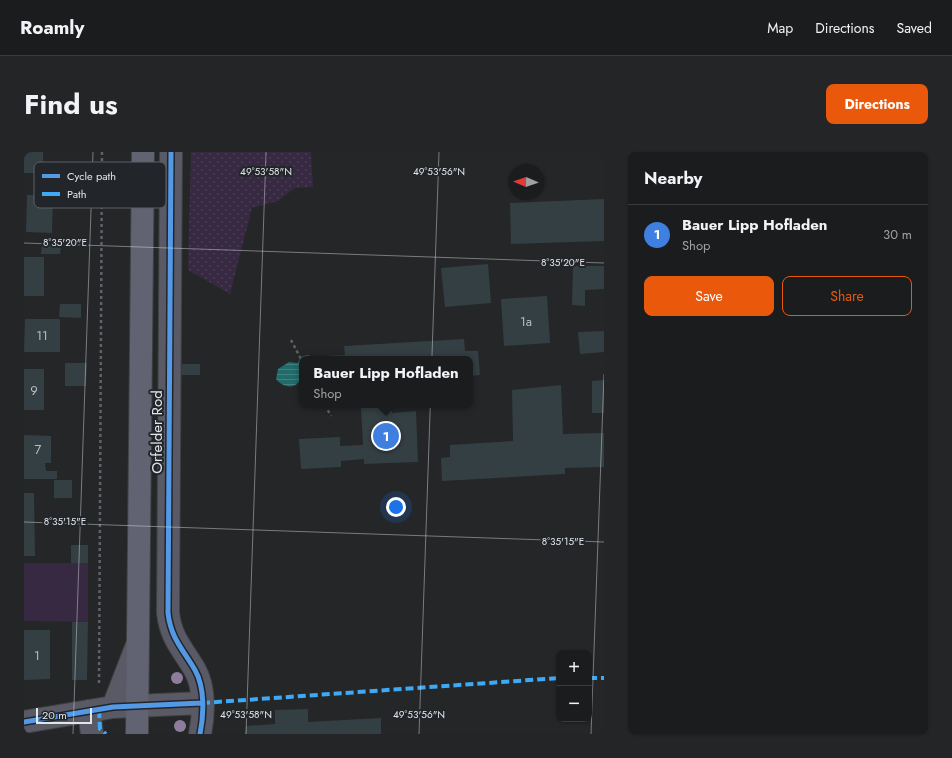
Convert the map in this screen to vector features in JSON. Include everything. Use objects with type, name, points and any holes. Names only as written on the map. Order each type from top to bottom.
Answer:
[{"type":"main road","points":[[143,152],[143,162]]},
{"type":"main road","points":[[137,734],[142,208]]},
{"type":"street","name":"Orfelder Rod","points":[[171,152],[168,613],[172,633],[196,672],[202,692],[200,734]]},
{"type":"street","points":[[92,734],[100,709],[138,644]]},
{"type":"street","points":[[24,722],[100,709],[202,703]]},
{"type":"path","points":[[102,152],[102,162]]},
{"type":"path","points":[[100,709],[102,208]]},
{"type":"path","points":[[291,340],[300,356]]},
{"type":"path","points":[[327,408],[331,416]]},
{"type":"shaded area","points":[[191,152],[311,152],[313,187],[295,188],[278,201],[252,208],[230,294],[188,270]]},
{"type":"shaded area","points":[[24,563],[88,563],[88,622],[24,621]]},
{"type":"water","points":[[299,361],[299,382],[296,385],[285,386],[276,379],[278,369],[289,362],[297,363]]},
{"type":"building","points":[[24,152],[43,152],[43,162],[34,162],[34,173],[24,173]]},
{"type":"building","points":[[27,195],[34,195],[34,208],[53,208],[52,233],[26,232]]},
{"type":"building","points":[[604,199],[604,241],[511,244],[510,203]]},
{"type":"building","points":[[42,245],[61,246],[60,254],[41,254]]},
{"type":"building","points":[[24,257],[44,257],[44,296],[24,296]]},
{"type":"building","points":[[488,264],[491,303],[445,307],[441,268]]},
{"type":"building","points":[[573,266],[604,266],[604,289],[585,290],[585,306],[572,305]]},
{"type":"building","points":[[547,296],[550,343],[504,346],[501,299]]},
{"type":"building","points":[[60,304],[81,304],[81,318],[59,317]]},
{"type":"building","points":[[25,319],[60,319],[60,352],[24,352]]},
{"type":"building","points":[[604,331],[604,352],[580,354],[578,332]]},
{"type":"building","points":[[464,339],[465,351],[478,351],[480,375],[473,376],[473,356],[324,356],[345,355],[344,346]]},
{"type":"building","points":[[65,363],[87,363],[86,386],[65,386]]},
{"type":"building","points":[[182,364],[200,364],[200,375],[181,375]]},
{"type":"building","points":[[24,369],[44,369],[44,410],[24,410]]},
{"type":"building","points":[[604,380],[604,413],[592,413],[592,381]]},
{"type":"building","points":[[561,385],[563,434],[604,433],[604,467],[565,468],[565,474],[442,481],[441,458],[450,457],[450,445],[513,441],[512,390]]},
{"type":"building","points":[[361,408],[391,408],[392,413],[416,411],[418,462],[364,464],[364,459],[341,461],[341,467],[301,469],[299,439],[340,437],[340,446],[363,445]]},
{"type":"building","points":[[24,435],[51,436],[51,463],[45,463],[46,471],[57,471],[57,479],[24,479]]},
{"type":"building","points":[[54,480],[72,480],[72,498],[54,498]]},
{"type":"building","points":[[24,493],[34,493],[35,556],[24,556]]},
{"type":"building","points":[[71,545],[88,545],[88,563],[71,563]]},
{"type":"building","points":[[72,622],[88,622],[87,680],[72,680]]},
{"type":"building","points":[[24,630],[50,630],[50,679],[24,680]]},
{"type":"building","points":[[308,709],[308,722],[381,718],[381,734],[245,734],[246,726],[275,724],[275,710]]},
{"type":"marked path","points":[[202,703],[556,678]]},
{"type":"marked path","points":[[592,678],[604,678]]},
{"type":"marked path","points":[[99,710],[100,729],[106,734]]},
{"type":"cycle path","points":[[171,152],[168,613],[175,637],[195,670],[201,685],[203,710],[200,734]]},
{"type":"cycle path","points":[[24,722],[113,707],[202,703]]},
{"type":"place","name":"Bauer Lipp Hofladen","points":[[386,436]]}]
